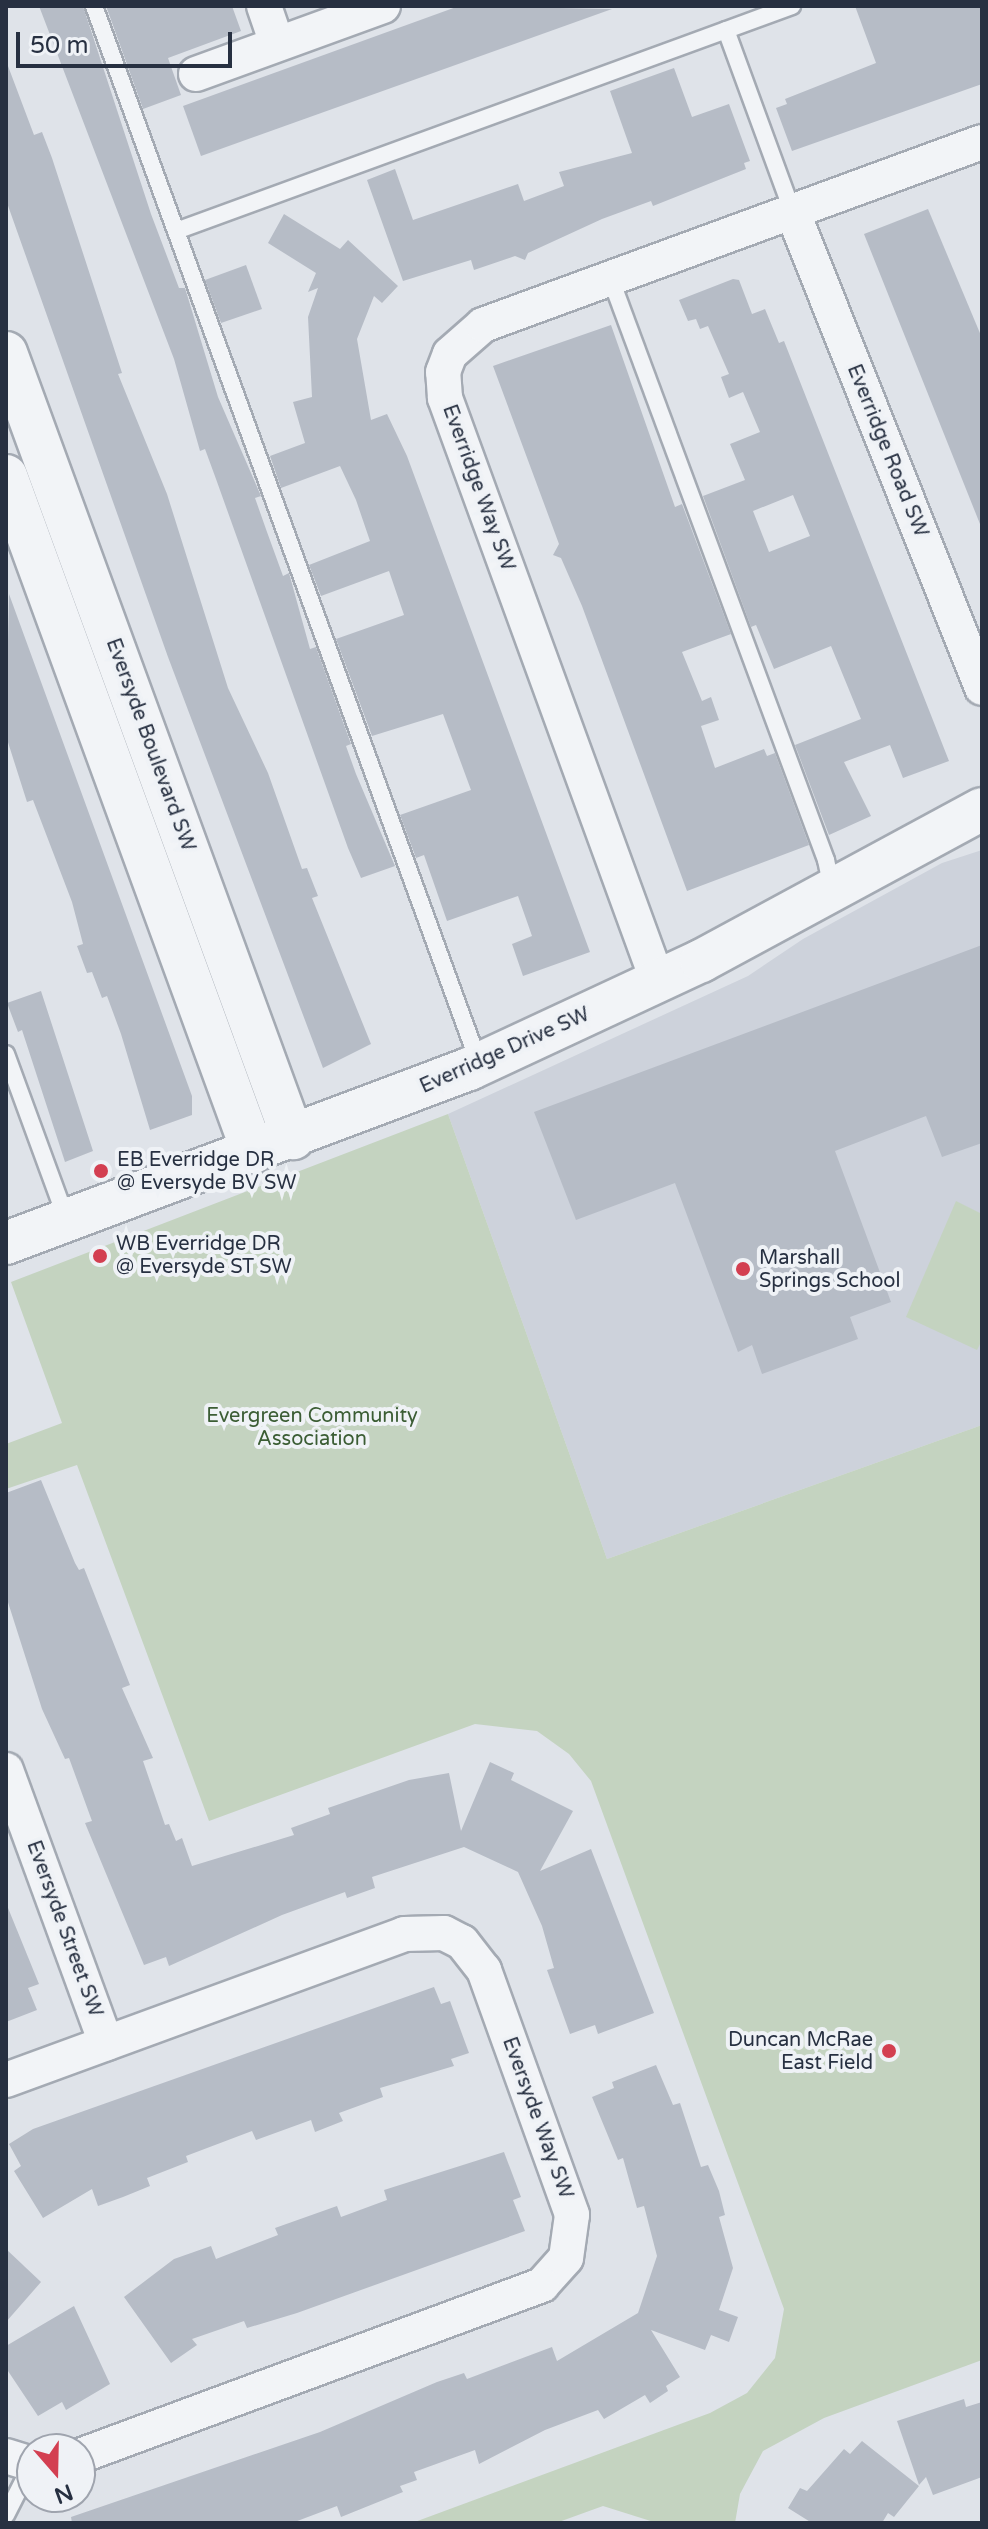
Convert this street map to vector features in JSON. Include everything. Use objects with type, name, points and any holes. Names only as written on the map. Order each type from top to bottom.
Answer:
[{"type":"street","points":[[264,6],[277,44]]},
{"type":"street","points":[[196,74],[383,6]]},
{"type":"street","name":"Everridge Way SW","points":[[658,982],[442,386],[450,354],[470,332],[610,277],[980,148]]},
{"type":"street","name":"Everridge Road SW","points":[[793,213],[982,688]]},
{"type":"street","name":"Eversyde Boulevard SW","points":[[6,353],[14,402],[293,1138]]},
{"type":"street","points":[[6,476],[253,1152]]},
{"type":"street","name":"Everridge Drive SW","points":[[6,1243],[293,1138],[479,1065],[658,982],[982,809]]},
{"type":"street","name":"Eversyde Street SW","points":[[6,1770],[106,2043]]},
{"type":"street","name":"Eversyde Way SW","points":[[6,2080],[404,1934],[444,1933],[462,1942],[484,1970],[572,2215],[573,2231],[566,2258],[542,2285],[96,2450]]},
{"type":"lane","points":[[94,6],[479,1065]]},
{"type":"lane","points":[[176,231],[792,6]]},
{"type":"lane","points":[[726,30],[793,213]]},
{"type":"lane","points":[[610,277],[826,860],[833,889]]},
{"type":"lane","points":[[6,1054],[67,1220]]},
{"type":"lane","points":[[6,2515],[16,2495]]},
{"type":"shaded area","name":"Marshall Springs School","points":[[982,850],[982,1425],[607,1559],[448,1114],[748,976],[803,939],[942,863]]},
{"type":"green space","name":"Evergreen Community Association","points":[[448,1114],[607,1559],[982,1425],[982,2360],[824,2418],[763,2451],[740,2494],[735,2523],[657,2523],[603,2506],[556,2523],[412,2523],[710,2413],[747,2393],[775,2358],[784,2309],[591,1781],[569,1754],[537,1731],[475,1724],[209,1821],[77,1465],[6,1489],[6,1444],[62,1423],[11,1282]]},
{"type":"green space","points":[[956,1201],[982,1214],[982,1340],[977,1350],[906,1317]]},
{"type":"building","points":[[39,6],[83,6],[151,214],[179,288],[185,288],[218,397],[261,496],[255,498],[267,532],[283,576],[289,573],[310,649],[316,647],[351,744],[346,746],[356,774],[395,866],[361,878],[348,848],[205,449],[200,451],[174,359]]},
{"type":"building","points":[[106,6],[232,6],[241,31],[168,58],[181,95],[143,109]]},
{"type":"building","points":[[459,6],[612,9],[201,156],[183,106]]},
{"type":"building","points":[[855,6],[982,6],[982,84],[792,151],[776,108],[787,104],[785,99],[876,63]]},
{"type":"building","points":[[8,66],[34,135],[42,132],[52,158],[122,373],[118,374],[167,494],[228,688],[268,773],[302,869],[307,868],[318,896],[312,898],[371,1044],[323,1068],[168,657],[6,200]]},
{"type":"building","points":[[674,68],[692,117],[729,104],[750,161],[744,163],[746,169],[653,206],[651,201],[602,219],[528,253],[525,260],[515,256],[474,270],[471,260],[403,281],[367,180],[395,169],[413,220],[518,184],[524,201],[564,186],[559,172],[632,153],[610,91]]},
{"type":"building","points":[[928,209],[982,338],[982,529],[864,234]]},
{"type":"building","points":[[284,214],[340,249],[348,240],[398,286],[382,303],[374,296],[357,339],[371,420],[387,414],[407,456],[590,952],[523,976],[512,944],[532,936],[518,896],[447,921],[424,855],[416,858],[400,815],[471,790],[443,714],[372,736],[336,639],[404,615],[389,571],[321,596],[309,565],[370,541],[356,500],[340,466],[281,488],[270,456],[305,443],[293,402],[312,397],[308,317],[318,288],[308,292],[316,273],[268,243]]},
{"type":"building","points":[[246,265],[262,309],[221,323],[205,280]]},
{"type":"building","points":[[733,279],[739,280],[752,314],[765,309],[779,343],[784,341],[949,761],[903,778],[890,745],[844,762],[871,816],[829,835],[795,745],[861,719],[831,646],[774,669],[756,625],[751,627],[703,496],[745,480],[730,444],[760,432],[743,392],[729,398],[721,377],[729,374],[708,326],[700,329],[696,319],[688,321],[679,300]],"holes":[[[793,495],[810,536],[769,552],[753,511]]]},
{"type":"building","points":[[611,325],[675,507],[682,504],[731,634],[682,652],[702,701],[711,697],[719,720],[701,726],[715,768],[764,749],[767,756],[775,753],[809,845],[687,891],[582,606],[561,558],[553,555],[559,544],[493,366]]},
{"type":"building","points":[[9,594],[192,1096],[192,1115],[150,1130],[121,1034],[107,996],[102,998],[92,972],[87,973],[77,946],[83,944],[72,902],[33,800],[27,802],[6,736]]},
{"type":"building","points":[[982,945],[982,1143],[942,1157],[926,1116],[835,1151],[891,1302],[850,1317],[858,1339],[762,1374],[752,1345],[738,1352],[675,1183],[576,1220],[534,1112]]},
{"type":"building","points":[[41,991],[93,1151],[65,1162],[22,1030],[18,1032],[7,1003]]},
{"type":"building","points":[[41,1480],[75,1563],[79,1570],[84,1568],[130,1685],[122,1688],[153,1758],[143,1761],[165,1825],[169,1824],[176,1841],[182,1838],[192,1866],[294,1835],[291,1828],[330,1814],[328,1808],[409,1780],[449,1773],[461,1831],[490,1762],[514,1773],[511,1780],[573,1811],[540,1871],[591,1849],[654,2013],[598,2034],[595,2025],[570,2034],[547,1970],[554,1968],[542,1926],[518,1872],[464,1847],[372,1877],[375,1888],[347,1898],[345,1892],[282,1915],[169,1966],[166,1957],[144,1965],[85,1823],[92,1821],[69,1758],[65,1759],[42,1709],[6,1596],[6,1493]]},
{"type":"building","points":[[6,1903],[39,1984],[28,1988],[37,2010],[6,2022]]},
{"type":"building","points":[[434,1987],[441,2004],[450,2001],[469,2053],[451,2059],[454,2066],[380,2088],[383,2097],[339,2113],[343,2121],[315,2132],[311,2120],[256,2140],[252,2131],[186,2156],[188,2162],[147,2178],[150,2186],[98,2206],[92,2189],[43,2218],[14,2171],[21,2166],[9,2144],[33,2129]]},
{"type":"building","points":[[656,2065],[673,2105],[680,2103],[701,2167],[708,2165],[725,2215],[719,2217],[733,2268],[719,2310],[738,2317],[729,2342],[711,2335],[705,2350],[651,2330],[680,2377],[666,2386],[668,2391],[650,2403],[645,2395],[604,2419],[598,2410],[545,2430],[479,2464],[475,2450],[414,2472],[417,2480],[400,2486],[403,2492],[341,2517],[337,2506],[292,2523],[72,2523],[71,2517],[96,2513],[96,2508],[320,2432],[437,2382],[464,2373],[467,2379],[552,2347],[557,2361],[638,2313],[657,2256],[644,2206],[637,2208],[623,2158],[618,2160],[592,2097],[614,2088],[612,2082]]},
{"type":"building","points":[[504,2152],[521,2197],[513,2200],[525,2231],[297,2313],[247,2328],[244,2321],[192,2339],[197,2345],[171,2363],[124,2297],[174,2259],[211,2246],[216,2259],[278,2235],[275,2228],[337,2206],[341,2217],[387,2200],[384,2190]]},
{"type":"building","points":[[6,2249],[41,2282],[6,2322]]},
{"type":"building","points":[[74,2306],[110,2384],[66,2410],[62,2402],[38,2416],[6,2368],[6,2346]]},
{"type":"building","points":[[964,2399],[966,2407],[982,2402],[982,2477],[933,2495],[926,2477],[919,2485],[897,2421]]},
{"type":"building","points":[[862,2441],[919,2486],[894,2517],[888,2513],[882,2523],[812,2523],[788,2508],[800,2488],[807,2491],[844,2449],[850,2454]]},
{"type":"place","name":"EB Everridge DR @ Eversyde BV SW","points":[[101,1171]]},
{"type":"place","name":"WB Everridge DR @ Eversyde ST SW","points":[[100,1256]]},
{"type":"place","name":"Marshall Springs School","points":[[743,1269]]},
{"type":"place","name":"Duncan McRae East Field","points":[[889,2051]]}]
